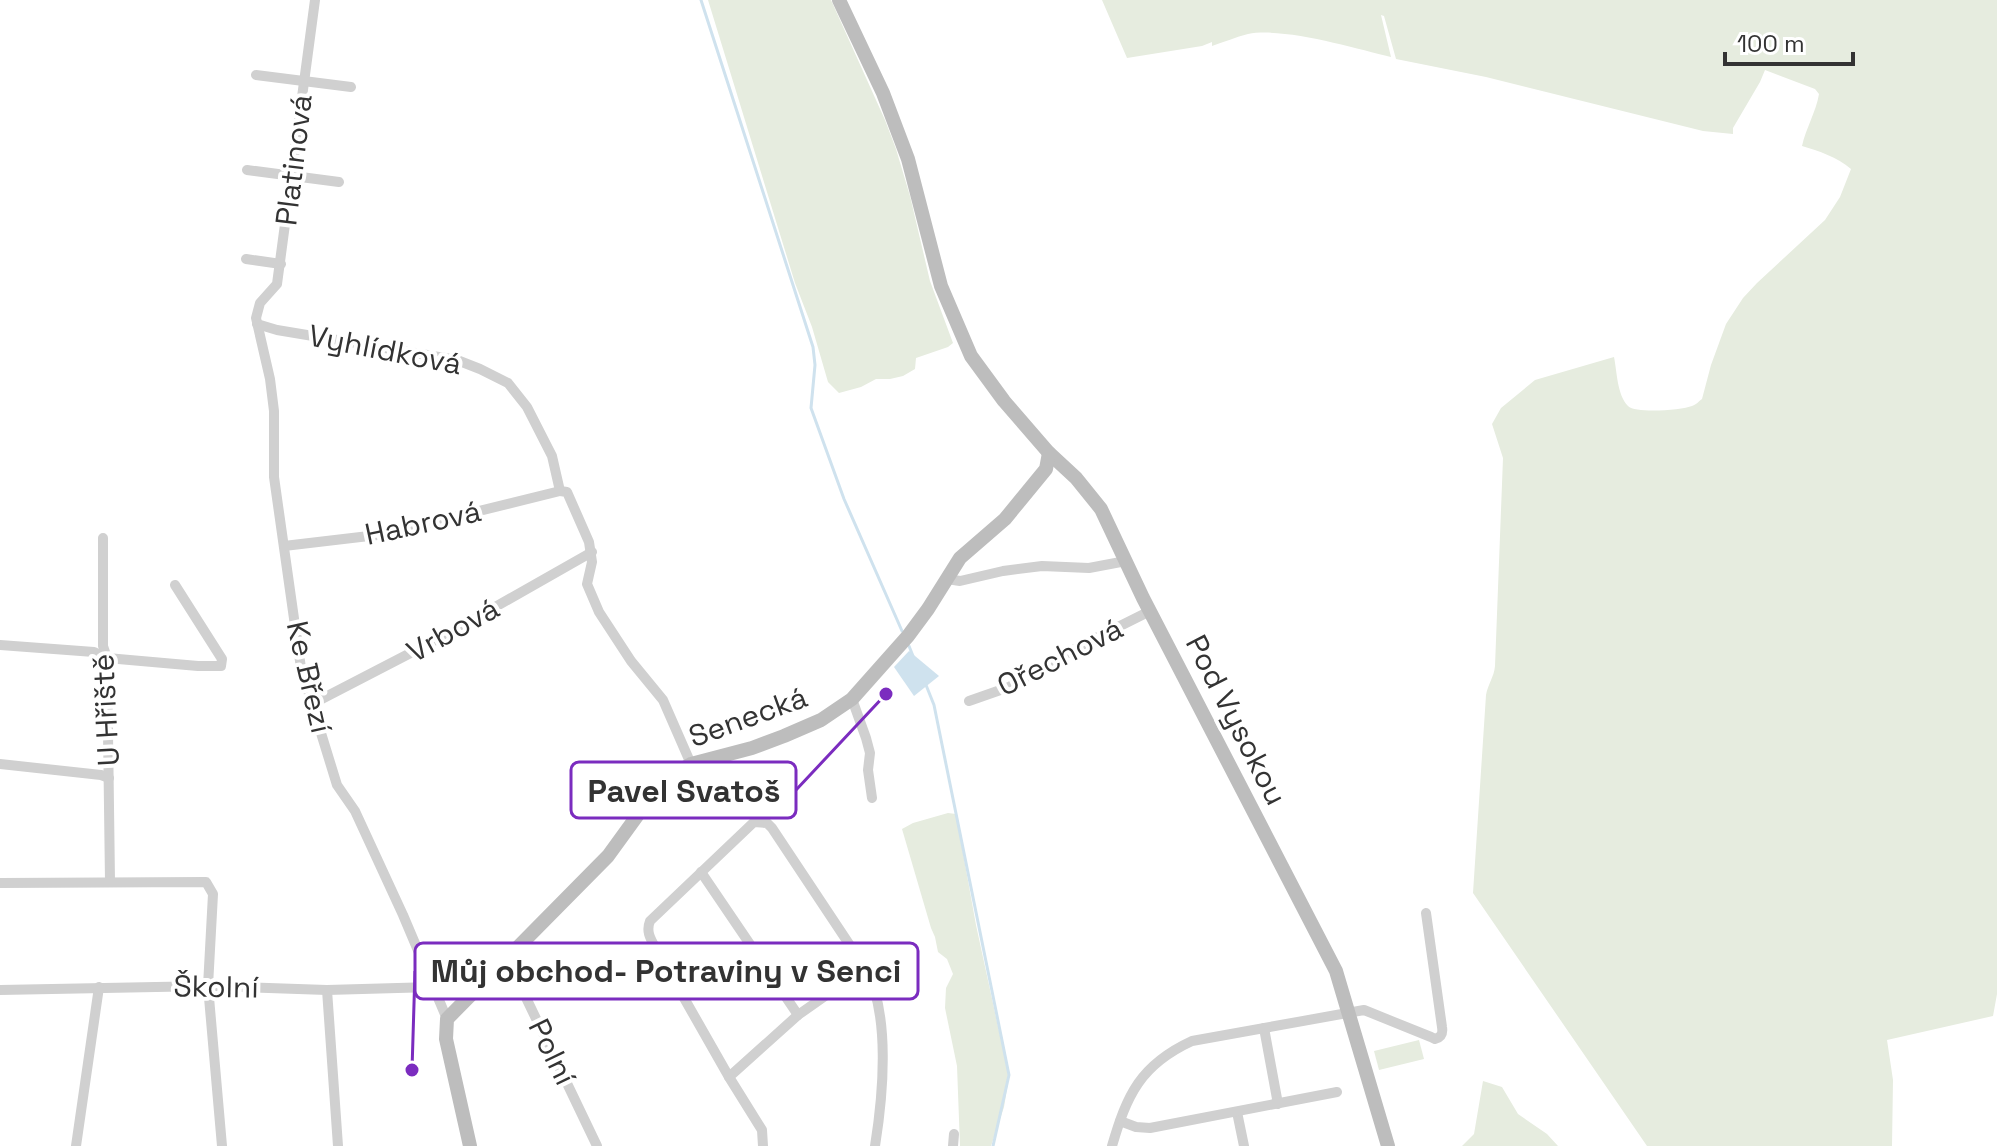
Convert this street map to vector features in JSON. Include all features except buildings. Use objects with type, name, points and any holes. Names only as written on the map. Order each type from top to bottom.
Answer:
[{"type":"street","name":"Platinová","points":[[256,312],[277,284],[281,264],[315,0]]},
{"type":"street","name":"Pod Vysokou","points":[[839,0],[883,93],[908,159],[941,286],[971,356],[1004,401],[1101,509],[1150,611],[1336,971],[1388,1146]]},
{"type":"street","points":[[256,75],[351,87]]},
{"type":"street","points":[[247,170],[339,182]]},
{"type":"street","points":[[246,259],[281,264]]},
{"type":"street","name":"Ke Březí","points":[[256,312],[270,379],[274,411],[274,477],[301,668],[337,785],[355,811],[447,1019]]},
{"type":"street","name":"Vyhlídková","points":[[257,324],[457,360],[508,383],[527,407],[552,456],[560,491],[567,492],[589,542],[592,552],[587,584],[599,612],[631,661],[663,700],[691,764]]},
{"type":"street","name":"Senecká","points":[[447,1019],[608,856],[653,794],[674,774],[691,764],[784,736],[821,720],[852,699],[908,636],[960,558],[1005,519],[1046,469],[1049,453]]},
{"type":"street","name":"Habrová","points":[[284,546],[386,534],[560,491]]},
{"type":"street","name":"U Hřiště","points":[[103,538],[110,881]]},
{"type":"street","name":"Vrbová","points":[[312,704],[453,631],[592,552]]},
{"type":"street","points":[[947,579],[967,580],[1042,566],[1089,568],[1126,561]]},
{"type":"street","points":[[0,645],[94,652],[107,658],[221,666],[222,659],[175,585]]},
{"type":"street","name":"Ořechová","points":[[969,701],[1009,687],[1080,646],[1150,611]]},
{"type":"street","points":[[852,699],[870,753],[868,770],[872,798]]},
{"type":"street","points":[[0,764],[109,778]]},
{"type":"street","points":[[763,1146],[762,1130],[648,933],[650,921],[754,822],[767,823],[772,828],[872,980],[879,1010],[883,1062],[875,1146]]},
{"type":"street","points":[[701,872],[798,1015]]},
{"type":"street","points":[[0,883],[206,882],[213,894],[208,986],[222,1146]]},
{"type":"street","points":[[1112,1146],[1134,1088],[1147,1072],[1192,1041],[1364,1010],[1435,1039],[1442,1035],[1426,913]]},
{"type":"street","points":[[618,972],[655,947]]},
{"type":"street","name":"Polní","points":[[507,958],[597,1146]]},
{"type":"street","points":[[729,1077],[798,1015],[865,968]]},
{"type":"street","name":"Školní","points":[[0,990],[208,986],[327,990],[433,987]]},
{"type":"street","points":[[76,1146],[99,987]]},
{"type":"street","points":[[327,990],[338,1146]]},
{"type":"street","points":[[447,1019],[446,1039],[470,1146]]},
{"type":"street","points":[[1264,1028],[1278,1104]]},
{"type":"street","points":[[1120,1121],[1150,1128],[1337,1092]]},
{"type":"street","points":[[1237,1112],[1244,1146]]},
{"type":"street","points":[[953,1146],[954,1134]]},
{"type":"shaded area","points":[[708,0],[831,0],[896,149],[930,281],[953,343],[916,358],[915,369],[903,376],[876,379],[839,393],[828,382]]},
{"type":"shaded area","points":[[1102,0],[1997,0],[1997,994],[1993,1016],[1887,1040],[1893,1080],[1892,1146],[1647,1146],[1473,893],[1486,695],[1495,666],[1503,458],[1492,424],[1501,408],[1535,380],[1614,357],[1618,383],[1628,406],[1649,411],[1679,409],[1692,406],[1702,399],[1726,324],[1757,283],[1825,220],[1840,197],[1851,169],[1834,158],[1802,146],[1819,94],[1815,89],[1765,70],[1733,128],[1733,134],[1703,131],[1486,77],[1396,59],[1384,16],[1381,15],[1391,57],[1319,40],[1263,33],[1248,34],[1212,46],[1212,42],[1127,58]]},
{"type":"shaded area","points":[[948,813],[956,814],[1009,1077],[1004,1107],[991,1146],[960,1146],[957,1066],[945,1008],[946,988],[953,974],[947,959],[938,952],[902,829]]},
{"type":"shaded area","points":[[1419,1040],[1424,1059],[1379,1070],[1374,1051]]},
{"type":"shaded area","points":[[1483,1081],[1502,1087],[1518,1114],[1547,1134],[1558,1146],[1462,1146],[1474,1134]]},
{"type":"water","points":[[909,651],[939,676],[914,696],[894,667]]},
{"type":"waterway","points":[[701,0],[813,347],[815,365],[811,408],[844,499],[902,631]]},
{"type":"waterway","points":[[909,646],[913,656]]},
{"type":"waterway","points":[[926,685],[934,705],[1009,1075],[993,1146]]},
{"type":"place","name":"Pavel Svatoš","points":[[886,694]]},
{"type":"place","name":"Můj obchod- Potraviny v Senci","points":[[412,1070]]}]
